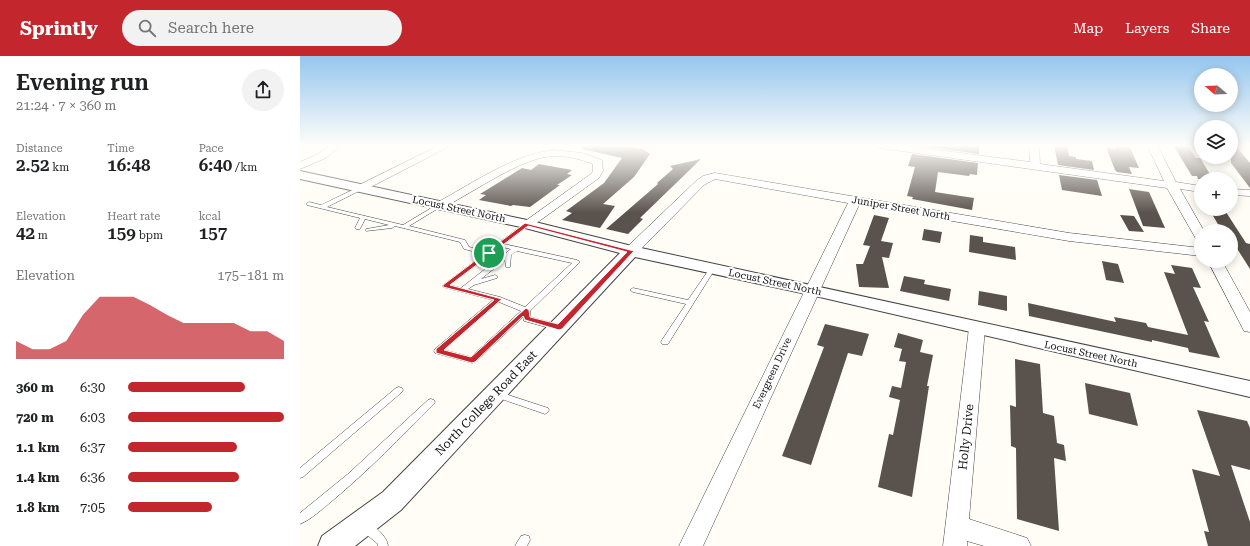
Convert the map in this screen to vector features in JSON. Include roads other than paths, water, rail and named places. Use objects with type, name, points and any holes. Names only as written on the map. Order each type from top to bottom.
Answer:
[{"type":"street","points":[[361,188],[401,168]]},
{"type":"street","points":[[440,205],[507,168]]},
{"type":"street","points":[[527,224],[595,176],[598,172],[598,168]]},
{"type":"street","points":[[1041,168],[1194,188]]},
{"type":"street","points":[[1163,168],[1194,224]]},
{"type":"street","name":"Locust Street North","points":[[300,175],[527,224],[631,251],[1250,389]]},
{"type":"street","name":"Juniper Street North","points":[[631,251],[700,183],[707,178],[715,176],[1054,234],[1194,251]]},
{"type":"street","points":[[1238,192],[1250,193]]},
{"type":"street","name":"Evergreen Drive","points":[[691,546],[811,290],[855,200]]},
{"type":"street","name":"North College Road East","points":[[332,546],[392,501],[631,251]]},
{"type":"street","points":[[1219,268],[1250,327]]},
{"type":"street","name":"Holly Drive","points":[[956,536],[977,328]]},
{"type":"street","points":[[956,536],[1019,546]]},
{"type":"lane","points":[[322,207],[361,188]]},
{"type":"lane","points":[[309,204],[463,241],[466,248],[489,253]]},
{"type":"lane","points":[[403,227],[440,205]]},
{"type":"lane","points":[[358,228],[363,217]]},
{"type":"lane","points":[[526,310],[498,299],[445,286],[527,224]]},
{"type":"lane","points":[[368,230],[396,225]]},
{"type":"lane","points":[[498,299],[438,351],[472,360],[577,262],[499,245]]},
{"type":"lane","points":[[463,290],[516,249]]},
{"type":"lane","points":[[508,254],[508,266]]},
{"type":"lane","points":[[666,342],[712,269]]},
{"type":"lane","points":[[470,284],[495,277]]},
{"type":"lane","points":[[633,290],[690,303]]},
{"type":"lane","points":[[526,310],[527,319],[559,327]]},
{"type":"lane","points":[[300,474],[399,390]]},
{"type":"lane","points":[[494,394],[545,410]]},
{"type":"lane","points":[[300,519],[322,504],[362,469],[431,402]]},
{"type":"lane","points":[[362,524],[383,542],[383,546]]}]
